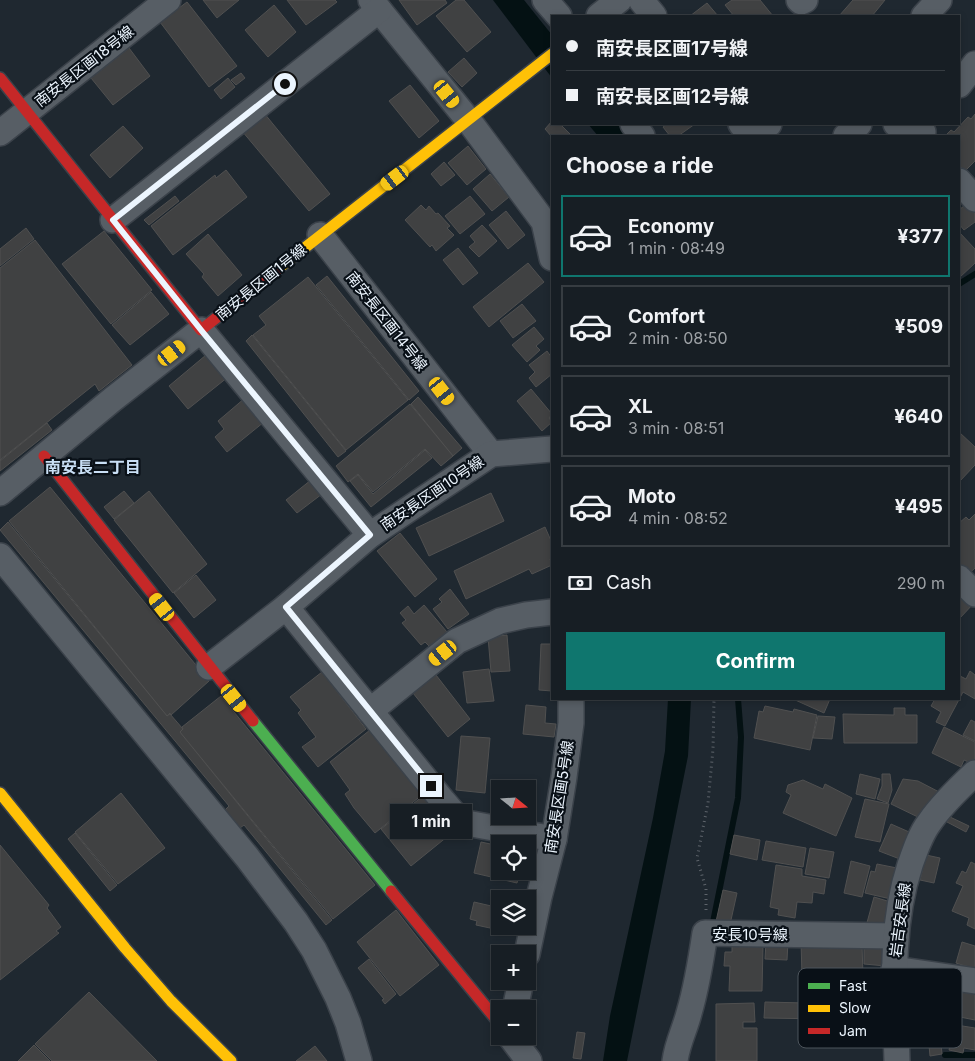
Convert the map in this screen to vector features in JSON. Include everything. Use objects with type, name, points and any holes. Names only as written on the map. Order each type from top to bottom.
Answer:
[{"type":"street","name":"南安長区画18号線","points":[[0,132],[168,0]]},
{"type":"street","points":[[545,0],[558,15]]},
{"type":"street","points":[[599,15],[619,0]]},
{"type":"street","points":[[641,0],[653,15]]},
{"type":"street","points":[[800,0],[801,2],[805,0]]},
{"type":"street","points":[[925,15],[939,0]]},
{"type":"street","points":[[113,220],[375,5],[469,122],[544,222],[551,254]]},
{"type":"street","name":"南安長区画1号線","points":[[0,78],[201,330],[320,235],[469,122],[551,55]]},
{"type":"street","points":[[960,84],[975,64]]},
{"type":"street","points":[[743,125],[749,133],[767,125]]},
{"type":"street","points":[[847,135],[858,125]]},
{"type":"street","points":[[900,125],[926,131]]},
{"type":"street","points":[[960,182],[975,199]]},
{"type":"street","name":"南安長区画14号線","points":[[320,235],[491,454]]},
{"type":"street","points":[[0,493],[201,330],[370,535]]},
{"type":"street","name":"南安長区画10号線","points":[[209,667],[286,607],[370,535],[491,454],[551,449]]},
{"type":"street","points":[[44,456],[209,667],[491,1013]]},
{"type":"street","points":[[0,556],[241,850],[296,922],[314,950],[338,998],[348,1023],[359,1061]]},
{"type":"street","points":[[960,579],[975,594]]},
{"type":"street","points":[[286,607],[461,822],[554,839]]},
{"type":"street","points":[[370,711],[457,641],[500,621],[551,612]]},
{"type":"street","name":"南安長区画5号線","points":[[529,945],[554,839],[571,723],[571,700]]},
{"type":"street","name":"岩吉安長線","points":[[894,968],[902,890],[921,836],[929,823],[975,772]]},
{"type":"street","points":[[0,793],[171,1001],[231,1061]]},
{"type":"street","name":"安長10号線","points":[[675,1061],[698,980],[705,933],[896,936]]},
{"type":"street","points":[[962,979],[975,981]]},
{"type":"street","points":[[517,1045],[529,1061]]},
{"type":"street","name":"岩吉安長線","points":[[897,1048],[897,1061]]},
{"type":"path","points":[[705,933],[706,889],[697,858],[708,803],[714,750],[714,700]]},
{"type":"shaded area","points":[[493,0],[524,0],[551,34],[551,77]]},
{"type":"shaded area","points":[[589,125],[620,125],[626,135],[597,135]]},
{"type":"shaded area","points":[[668,700],[691,700],[688,756],[627,1061],[603,1061],[610,1016],[653,818],[665,751]]},
{"type":"building","points":[[203,0],[239,0],[217,18]]},
{"type":"building","points":[[287,0],[335,0],[337,2],[306,25]]},
{"type":"building","points":[[399,0],[445,0],[447,3],[417,25]]},
{"type":"building","points":[[456,0],[464,0],[491,32],[467,52],[436,16]]},
{"type":"building","points":[[732,0],[760,0],[772,15],[733,15],[725,5]]},
{"type":"building","points":[[853,0],[885,0],[873,15],[840,15]]},
{"type":"building","points":[[187,2],[237,66],[209,87],[160,22]]},
{"type":"building","points":[[707,3],[717,15],[691,15]]},
{"type":"building","points":[[274,5],[296,32],[268,57],[245,30]]},
{"type":"building","points":[[129,48],[150,76],[113,105],[91,78]]},
{"type":"building","points":[[464,58],[477,73],[462,87],[448,72]]},
{"type":"building","points":[[241,73],[245,78],[236,85],[231,80]]},
{"type":"building","points":[[228,78],[235,87],[221,99],[214,90]]},
{"type":"building","points":[[410,85],[439,121],[419,138],[389,101]]},
{"type":"building","points":[[264,113],[330,194],[309,211],[242,131]]},
{"type":"building","points":[[975,114],[975,161],[965,171],[960,166],[960,135],[946,135],[951,130],[954,132],[968,117],[971,119]]},
{"type":"building","points":[[551,122],[551,125],[561,125],[571,135],[551,136],[545,129]]},
{"type":"building","points":[[666,125],[694,125],[679,135],[669,135],[663,127]]},
{"type":"building","points":[[123,126],[143,148],[110,178],[90,155]]},
{"type":"building","points":[[468,146],[486,169],[467,185],[448,163]]},
{"type":"building","points":[[444,162],[455,175],[441,186],[431,174]]},
{"type":"building","points":[[226,170],[247,197],[173,255],[151,226],[215,175],[216,178]]},
{"type":"building","points":[[490,174],[509,197],[492,211],[473,189]]},
{"type":"building","points":[[175,196],[179,201],[149,225],[144,220]]},
{"type":"building","points":[[470,196],[485,214],[460,234],[445,216]]},
{"type":"building","points":[[971,200],[975,205],[975,222],[964,230],[960,225],[960,209]]},
{"type":"building","points":[[421,205],[426,210],[429,206],[436,214],[438,213],[450,226],[447,228],[454,235],[436,251],[405,220]]},
{"type":"building","points":[[506,211],[525,235],[508,249],[489,225]]},
{"type":"building","points":[[482,225],[497,241],[479,257],[469,247],[475,242],[470,236]]},
{"type":"building","points":[[26,228],[34,239],[0,266],[0,249]]},
{"type":"building","points":[[104,231],[152,290],[111,324],[62,264]]},
{"type":"building","points":[[960,233],[975,249],[975,263],[960,277]]},
{"type":"building","points":[[208,234],[242,275],[218,296],[202,277],[204,274],[186,254]]},
{"type":"building","points":[[35,240],[132,365],[99,391],[95,384],[0,460],[0,268]]},
{"type":"building","points":[[458,248],[478,273],[463,285],[443,260]]},
{"type":"building","points":[[528,263],[544,282],[489,327],[473,307]]},
{"type":"building","points":[[327,276],[419,391],[409,400],[316,285]]},
{"type":"building","points":[[308,277],[408,400],[346,450],[253,335],[266,325],[259,316]]},
{"type":"building","points":[[151,292],[169,314],[130,345],[112,325]]},
{"type":"building","points":[[522,304],[536,321],[513,338],[500,321]]},
{"type":"building","points":[[534,327],[544,339],[536,346],[540,350],[527,362],[512,345]]},
{"type":"building","points":[[252,335],[346,451],[338,457],[246,341]]},
{"type":"building","points":[[547,351],[551,357],[551,375],[536,387],[529,378],[535,372],[529,365]]},
{"type":"building","points":[[206,355],[228,377],[188,409],[169,386]]},
{"type":"building","points":[[531,389],[551,413],[549,418],[551,423],[542,431],[517,401]]},
{"type":"building","points":[[418,397],[462,448],[453,456],[411,404]]},
{"type":"building","points":[[245,398],[264,422],[227,452],[215,437],[224,429],[218,421]]},
{"type":"building","points":[[410,404],[453,456],[441,466],[425,449],[373,492],[358,474],[348,482],[336,466]]},
{"type":"building","points":[[47,423],[52,430],[0,471],[0,461]]},
{"type":"building","points":[[960,433],[975,447],[975,465],[960,481]]},
{"type":"building","points":[[425,450],[432,458],[371,507],[350,481],[358,475],[373,494]]},
{"type":"building","points":[[311,480],[322,494],[297,513],[286,500]]},
{"type":"building","points":[[50,487],[209,681],[171,715],[170,713],[167,716],[9,521]]},
{"type":"building","points":[[124,491],[134,503],[114,519],[104,507]]},
{"type":"building","points":[[149,491],[207,564],[173,593],[114,520]]},
{"type":"building","points":[[491,493],[504,521],[429,556],[416,528]]},
{"type":"building","points":[[975,514],[975,568],[964,578],[960,573],[960,522],[966,517],[969,520]]},
{"type":"building","points":[[8,522],[167,716],[170,714],[183,729],[180,732],[332,920],[326,925],[244,825],[240,828],[225,810],[229,806],[0,530]]},
{"type":"building","points":[[545,527],[551,541],[551,565],[532,574],[529,569],[466,599],[454,571]]},
{"type":"building","points":[[400,533],[437,579],[415,597],[377,551]]},
{"type":"building","points":[[196,575],[216,600],[194,618],[174,593]]},
{"type":"building","points":[[960,587],[975,602],[960,618]]},
{"type":"building","points":[[450,589],[469,614],[448,629],[433,609],[442,602],[439,599]]},
{"type":"building","points":[[424,605],[447,632],[430,647],[425,642],[421,645],[402,623],[406,620],[400,613],[408,606],[414,614]]},
{"type":"building","points":[[507,635],[510,671],[491,672],[488,637]]},
{"type":"building","points":[[541,644],[551,644],[551,691],[539,690]]},
{"type":"building","points":[[489,669],[494,701],[467,703],[463,672]]},
{"type":"building","points":[[970,671],[975,675],[975,699],[963,692],[960,698],[960,676],[966,679]]},
{"type":"building","points":[[322,672],[366,729],[318,767],[302,747],[316,737],[298,713],[301,710],[290,697]]},
{"type":"building","points":[[436,675],[470,719],[448,737],[413,693]]},
{"type":"building","points":[[221,696],[375,885],[333,919],[180,732],[183,729],[182,727]]},
{"type":"building","points":[[795,700],[830,700],[824,713]]},
{"type":"building","points":[[934,700],[959,700],[945,726],[936,722],[941,712],[931,706]]},
{"type":"building","points":[[526,705],[546,707],[545,723],[556,724],[554,737],[523,734]]},
{"type":"building","points":[[765,706],[793,712],[794,709],[817,715],[810,750],[754,738],[759,711],[763,712]]},
{"type":"building","points":[[894,708],[905,708],[905,715],[917,715],[917,743],[844,743],[843,714],[894,715]]},
{"type":"building","points":[[818,716],[835,717],[832,739],[813,738]]},
{"type":"building","points":[[971,720],[975,722],[975,741],[963,735]]},
{"type":"building","points":[[944,727],[975,742],[975,765],[964,760],[961,767],[932,753]]},
{"type":"building","points":[[370,730],[423,794],[375,833],[345,794],[350,790],[330,762]]},
{"type":"building","points":[[461,736],[490,738],[485,793],[456,790]]},
{"type":"building","points":[[860,774],[880,779],[875,799],[856,794]]},
{"type":"building","points":[[882,774],[890,774],[892,790],[888,803],[877,799],[882,786]]},
{"type":"building","points":[[903,779],[918,781],[943,794],[922,819],[891,804]]},
{"type":"building","points":[[803,780],[823,789],[825,784],[852,798],[836,836],[783,813],[791,795],[786,792],[788,785]]},
{"type":"building","points":[[121,793],[165,848],[118,884],[75,832]]},
{"type":"building","points":[[423,796],[453,832],[411,866],[381,829]]},
{"type":"building","points":[[865,799],[889,804],[880,842],[855,837]]},
{"type":"building","points":[[950,817],[969,826],[966,832],[947,822]]},
{"type":"building","points":[[891,824],[916,835],[905,861],[879,851]]},
{"type":"building","points":[[75,833],[117,885],[110,891],[68,839]]},
{"type":"building","points":[[734,835],[760,840],[757,860],[730,854]]},
{"type":"building","points":[[766,841],[806,848],[803,867],[762,860]]},
{"type":"building","points":[[481,842],[491,844],[491,877],[474,873]]},
{"type":"building","points":[[0,845],[49,905],[47,908],[61,927],[56,931],[59,933],[0,980]]},
{"type":"building","points":[[810,848],[834,852],[829,878],[805,874]]},
{"type":"building","points":[[926,855],[940,858],[934,883],[920,880]]},
{"type":"building","points":[[851,861],[870,866],[862,897],[844,893]]},
{"type":"building","points":[[971,862],[975,864],[975,929],[967,925],[969,918],[952,911],[963,886],[956,883],[962,871],[966,873]]},
{"type":"building","points":[[877,864],[902,869],[895,900],[865,893],[871,871],[875,872]]},
{"type":"building","points":[[776,865],[802,869],[802,876],[826,880],[824,894],[813,892],[812,903],[797,902],[795,918],[778,915],[779,909],[770,907]]},
{"type":"building","points":[[504,880],[518,880],[517,883]]},
{"type":"building","points":[[723,890],[737,893],[729,929],[715,926]]},
{"type":"building","points":[[874,897],[894,903],[887,929],[865,930]]},
{"type":"building","points":[[474,902],[491,906],[490,928],[476,925],[477,921],[470,919]]},
{"type":"building","points":[[396,910],[439,965],[400,996],[357,942]]},
{"type":"building","points":[[801,941],[862,946],[863,968],[802,968]]},
{"type":"building","points":[[766,942],[788,942],[787,960],[765,959]]},
{"type":"building","points":[[864,942],[886,943],[886,966],[864,964]]},
{"type":"building","points":[[962,942],[975,946],[975,969],[956,963]]},
{"type":"building","points":[[732,946],[763,946],[762,991],[729,991],[730,966],[724,966],[725,952],[732,952]]},
{"type":"building","points":[[369,959],[396,994],[385,1004],[382,1000],[384,999],[358,968]]},
{"type":"building","points":[[962,989],[975,992],[975,1020],[962,1017]]},
{"type":"building","points":[[89,992],[157,1061],[52,1061],[35,1044]]},
{"type":"building","points":[[765,1002],[798,1003],[798,1019],[764,1018]]},
{"type":"building","points":[[754,1003],[755,1022],[743,1022],[743,1028],[757,1028],[757,1061],[716,1061],[716,1004]]},
{"type":"building","points":[[962,1026],[975,1028],[975,1050],[964,1048],[963,1053],[949,1050],[950,1048],[962,1048]]},
{"type":"building","points":[[577,1032],[585,1033],[581,1059],[573,1058]]},
{"type":"building","points":[[34,1045],[50,1061],[18,1061]]},
{"type":"building","points":[[315,1046],[327,1061],[296,1061]]},
{"type":"building","points":[[929,1048],[941,1048],[942,1054],[930,1056]]},
{"type":"waterway","points":[[960,283],[975,274]]},
{"type":"waterway","points":[[712,927],[738,798],[741,737],[738,700]]},
{"type":"waterway","points":[[945,1055],[975,1055]]},
{"type":"traffic: fast","points":[[253,721],[391,891]]},
{"type":"traffic: slow","points":[[279,268],[551,55]]},
{"type":"traffic: slow","points":[[0,793],[125,948],[171,1001],[231,1061]]},
{"type":"traffic: jam","points":[[0,78],[201,330],[279,268]]},
{"type":"traffic: jam","points":[[44,456],[253,721]]},
{"type":"traffic: jam","points":[[391,891],[491,1013]]},
{"type":"district","name":"南安長二丁目","points":[[93,467]]},
{"type":"route","points":[[285,84],[113,220],[370,535],[286,607],[431,786]]}]
